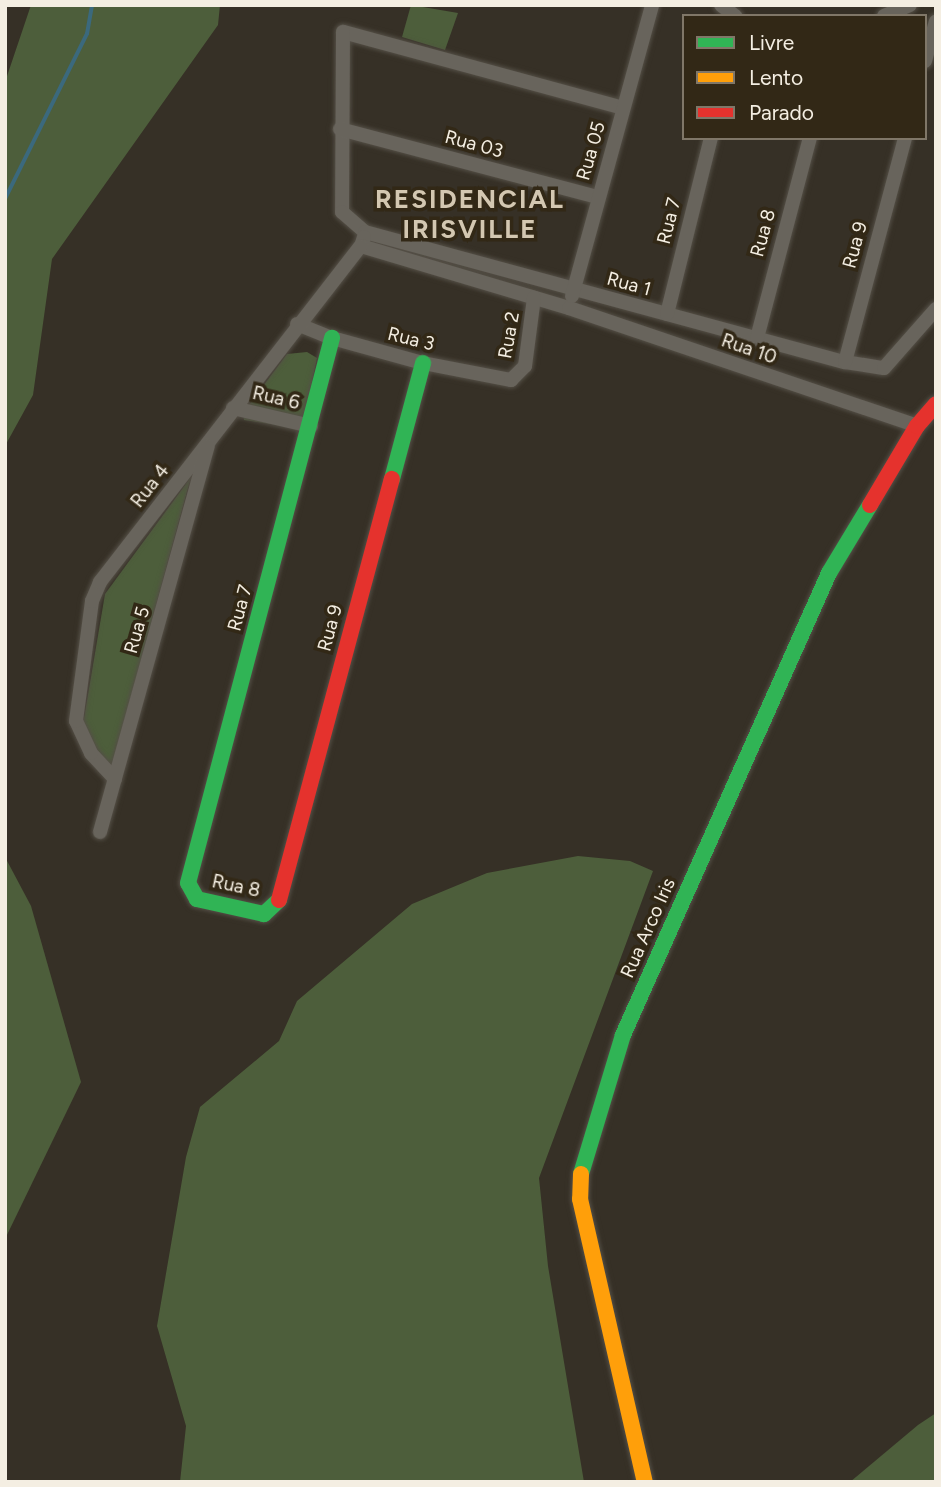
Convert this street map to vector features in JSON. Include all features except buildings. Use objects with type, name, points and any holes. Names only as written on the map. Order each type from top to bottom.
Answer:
[{"type":"street","name":"Rua 05","points":[[569,308],[652,5]]},
{"type":"street","points":[[889,14],[910,5]]},
{"type":"street","points":[[927,54],[936,21]]},
{"type":"street","points":[[569,308],[534,299],[363,239],[342,212],[341,205],[343,32],[624,108]]},
{"type":"street","name":"Rua 03","points":[[340,129],[598,197]]},
{"type":"street","name":"Rua 7","points":[[667,314],[710,140]]},
{"type":"street","name":"Rua 8","points":[[757,338],[809,140]]},
{"type":"street","name":"Rua 9","points":[[845,362],[904,140]]},
{"type":"street","name":"Rua 1","points":[[363,239],[573,289],[845,362],[884,368],[936,310]]},
{"type":"street","name":"Rua 4","points":[[115,779],[91,753],[76,721],[92,601],[100,582],[363,239]]},
{"type":"street","name":"Rua 2","points":[[519,376],[525,366],[534,299]]},
{"type":"street","name":"Rua 10","points":[[569,308],[917,426]]},
{"type":"street","name":"Rua 3","points":[[297,324],[332,338],[423,363],[511,380],[519,376]]},
{"type":"street","name":"Rua 7","points":[[188,888],[332,338]]},
{"type":"street","name":"Rua 9","points":[[278,904],[423,363]]},
{"type":"street","name":"Rua Arco Iris","points":[[645,1482],[580,1199],[582,1165],[623,1035],[829,573],[917,426],[936,404]]},
{"type":"street","name":"Rua 6","points":[[233,408],[311,426]]},
{"type":"street","name":"Rua 5","points":[[100,832],[211,438]]},
{"type":"street","name":"Rua 8","points":[[188,888],[197,899],[264,914],[278,904]]},
{"type":"green space","points":[[31,5],[220,5],[218,25],[52,259],[33,395],[5,446],[5,82]]},
{"type":"green space","points":[[411,5],[458,13],[445,50],[402,37]]},
{"type":"green space","points":[[307,352],[317,358],[302,429],[244,420],[243,413],[287,354]]},
{"type":"green space","points":[[191,477],[112,766],[106,767],[83,724],[105,594]]},
{"type":"green space","points":[[578,856],[630,861],[653,871],[539,1178],[548,1266],[584,1482],[180,1482],[186,1426],[157,1326],[186,1157],[200,1107],[279,1041],[297,1001],[412,904],[487,873]]},
{"type":"green space","points":[[5,857],[31,906],[81,1082],[5,1239]]},
{"type":"green space","points":[[936,1413],[936,1482],[850,1482],[918,1425]]},
{"type":"waterway","points":[[5,199],[87,34],[92,5]]},
{"type":"traffic: fast","points":[[279,900],[264,914],[197,899],[188,883],[332,338]]},
{"type":"traffic: fast","points":[[392,479],[423,363]]},
{"type":"traffic: fast","points":[[581,1174],[623,1035],[829,573],[870,505]]},
{"type":"traffic: slow","points":[[581,1174],[580,1199],[645,1482]]},
{"type":"traffic: jam","points":[[870,505],[917,426],[936,404]]},
{"type":"traffic: jam","points":[[279,900],[392,479]]},
{"type":"district","name":"RESIDENCIAL IRISVILLE","points":[[470,215]]}]
